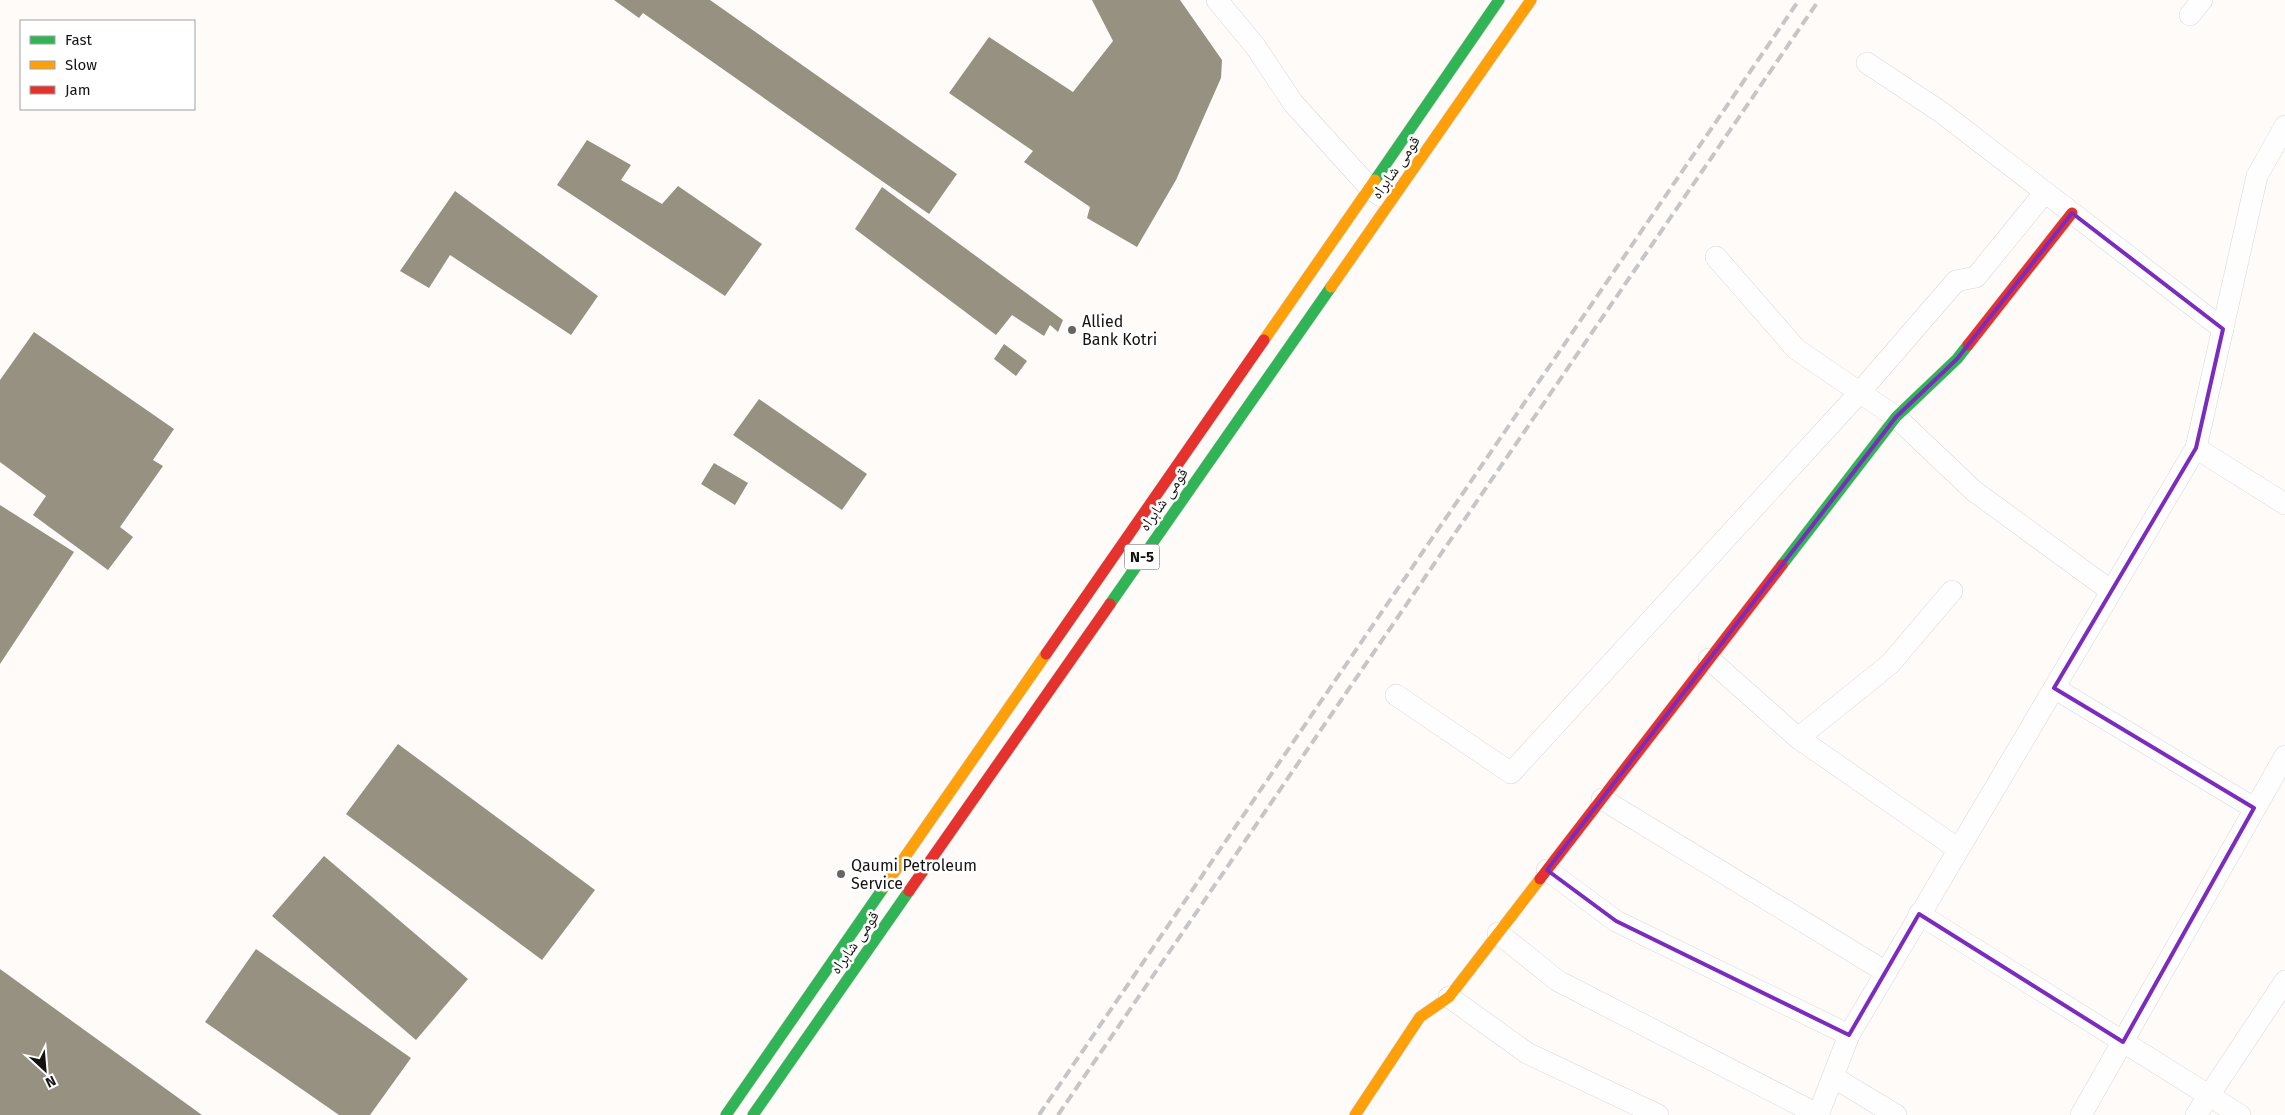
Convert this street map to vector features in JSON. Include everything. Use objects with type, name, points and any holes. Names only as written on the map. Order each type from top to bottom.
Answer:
[{"type":"main road","name":"قومی شاہراہ","points":[[726,1115],[1499,0]]},
{"type":"main road","name":"قومی شاہراہ","points":[[753,1115],[1531,0]]},
{"type":"main road","points":[[1355,1115],[1420,1017],[1449,997],[1896,417],[1958,359],[2072,213]]},
{"type":"street","points":[[1217,0],[1255,46],[1293,102],[1370,188],[1390,202]]},
{"type":"street","points":[[1867,63],[1941,112],[2222,329]]},
{"type":"street","points":[[1498,933],[1558,981],[1818,1115],[1849,1035],[2196,448],[2257,176],[2285,126]]},
{"type":"street","points":[[1396,695],[1511,773],[1860,392],[1956,281],[1976,277],[2045,192]]},
{"type":"street","points":[[1716,257],[1796,349],[1896,417],[1974,491],[2111,591]]},
{"type":"street","points":[[2196,448],[2285,504]]},
{"type":"street","points":[[1798,738],[1890,664],[1952,591]]},
{"type":"street","points":[[1709,660],[1798,738],[1958,849]]},
{"type":"street","points":[[2054,688],[2254,808]]},
{"type":"street","points":[[2081,1115],[2285,756]]},
{"type":"street","points":[[1602,799],[1886,972]]},
{"type":"street","points":[[1547,870],[1616,921],[1849,1035]]},
{"type":"street","points":[[1919,914],[2240,1115]]},
{"type":"street","points":[[2196,1115],[2285,981]]},
{"type":"street","points":[[1449,997],[1527,1053],[1658,1115]]},
{"type":"street","points":[[1833,1077],[1896,1115]]},
{"type":"highlighted area","points":[[2072,213],[2223,329],[2196,448],[2054,688],[2254,808],[2123,1042],[1919,914],[1849,1035],[1616,921],[1547,870],[1896,417],[1957,359]]},
{"type":"building","points":[[614,0],[710,0],[957,174],[929,214],[643,13],[639,18]]},
{"type":"building","points":[[1092,0],[1180,0],[1222,60],[1221,78],[1176,180],[1137,247],[1087,218],[1090,207],[1024,162],[1033,151],[949,93],[989,37],[1073,92],[1113,41]]},
{"type":"building","points":[[587,140],[631,165],[621,180],[662,204],[678,186],[762,244],[725,296],[557,185]]},
{"type":"building","points":[[882,187],[1063,320],[1058,332],[1050,325],[1044,336],[1012,315],[996,335],[855,229]]},
{"type":"building","points":[[455,191],[598,296],[571,335],[450,255],[429,288],[400,271]]},
{"type":"building","points":[[34,332],[174,429],[153,460],[163,466],[120,527],[133,537],[108,570],[33,515],[46,496],[0,462],[0,380]]},
{"type":"building","points":[[1004,344],[1027,361],[1016,376],[994,359]]},
{"type":"building","points":[[759,399],[867,474],[842,510],[733,435]]},
{"type":"building","points":[[714,463],[748,483],[735,505],[701,484]]},
{"type":"building","points":[[0,505],[74,552],[0,664]]},
{"type":"building","points":[[398,744],[595,890],[542,960],[346,814]]},
{"type":"building","points":[[324,856],[468,979],[416,1040],[272,916]]},
{"type":"building","points":[[256,949],[411,1058],[370,1115],[339,1115],[205,1022]]},
{"type":"building","points":[[0,969],[202,1115],[0,1115]]},
{"type":"railway","points":[[1039,1115],[1799,0]]},
{"type":"railway","points":[[1058,1115],[1819,0]]},
{"type":"traffic: fast","points":[[1375,180],[1499,0]]},
{"type":"traffic: fast","points":[[1110,604],[1331,287]]},
{"type":"traffic: fast","points":[[1782,565],[1896,417],[1957,359],[1968,345]]},
{"type":"traffic: fast","points":[[726,1115],[884,887]]},
{"type":"traffic: fast","points":[[753,1115],[909,891]]},
{"type":"traffic: slow","points":[[1331,287],[1531,0]]},
{"type":"traffic: slow","points":[[1264,340],[1375,180]]},
{"type":"traffic: slow","points":[[884,887],[1046,654]]},
{"type":"traffic: slow","points":[[1355,1115],[1420,1017],[1449,997],[1540,879]]},
{"type":"traffic: jam","points":[[1968,345],[2072,213]]},
{"type":"traffic: jam","points":[[1046,654],[1264,340]]},
{"type":"traffic: jam","points":[[1540,879],[1782,565]]},
{"type":"traffic: jam","points":[[909,891],[1110,604]]},
{"type":"place","name":"Allied Bank Kotri","points":[[1072,330]]},
{"type":"place","name":"Qaumi Petroleum Service","points":[[841,874]]}]
